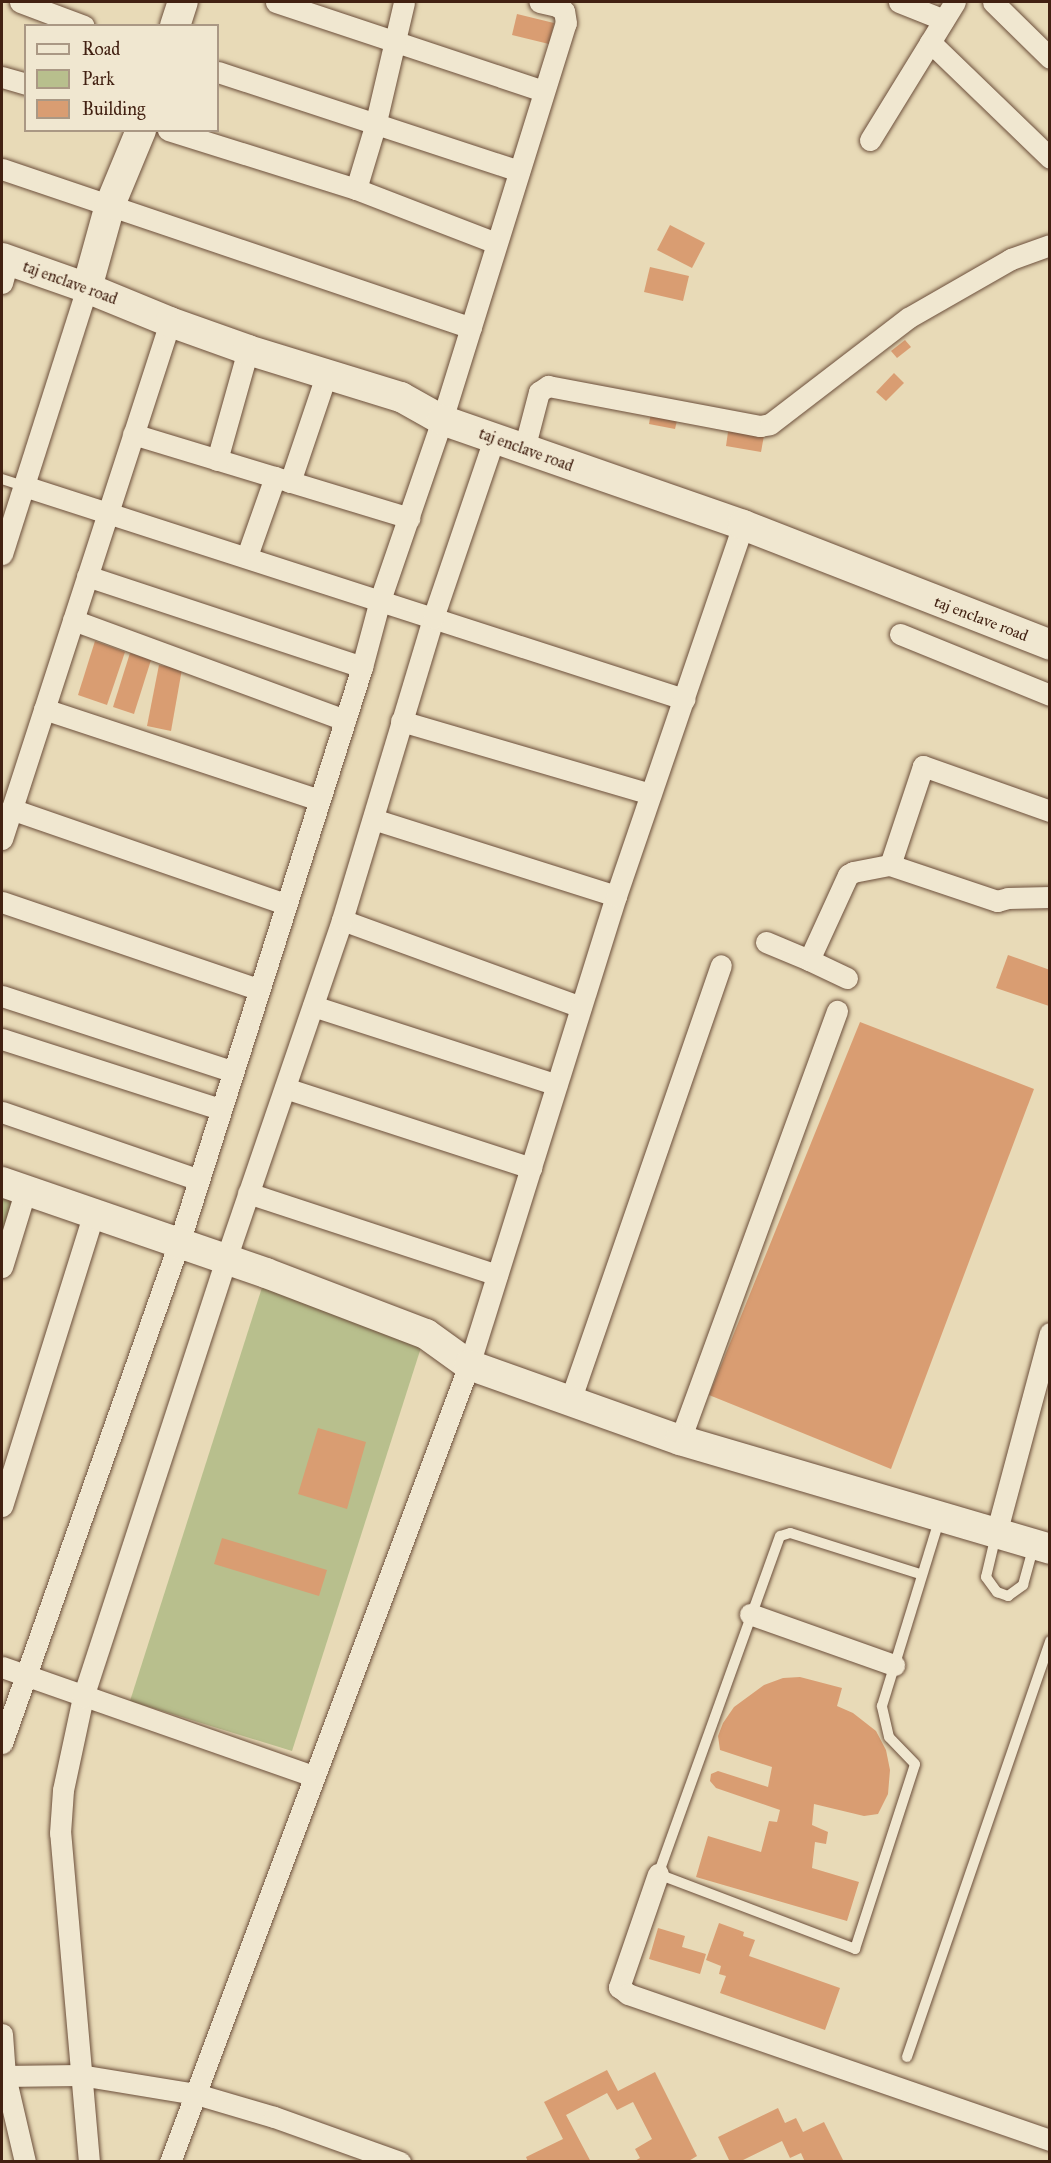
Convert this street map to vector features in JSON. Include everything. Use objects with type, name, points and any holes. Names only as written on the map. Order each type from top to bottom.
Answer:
[{"type":"street","points":[[20,2],[79,24]]},
{"type":"street","points":[[176,24],[183,2]]},
{"type":"street","points":[[276,2],[543,91]]},
{"type":"street","points":[[356,189],[375,126],[404,2]]},
{"type":"street","points":[[2,1743],[24,1674],[179,1243],[362,667],[380,600],[442,420],[567,17],[557,6],[539,2]]},
{"type":"street","points":[[898,2],[944,20]]},
{"type":"street","points":[[870,140],[955,2]]},
{"type":"street","points":[[993,2],[1050,58]]},
{"type":"street","points":[[930,42],[1050,158]]},
{"type":"street","points":[[219,72],[375,126],[519,171]]},
{"type":"street","points":[[2,77],[24,83]]},
{"type":"street","points":[[2,554],[87,288],[110,205],[140,132]]},
{"type":"street","points":[[174,132],[356,189],[496,243]]},
{"type":"street","points":[[2,169],[471,328]]},
{"type":"street","points":[[524,449],[539,392],[549,386],[760,426],[770,424],[908,318],[1011,259],[1050,245]]},
{"type":"street","name":"taj enclave road","points":[[4,267],[87,288],[170,322],[248,350],[401,397],[442,420],[743,525],[1050,645]]},
{"type":"street","points":[[2,839],[170,322]]},
{"type":"street","points":[[217,459],[248,350]]},
{"type":"street","points":[[247,556],[283,479],[327,373]]},
{"type":"street","points":[[133,434],[410,518]]},
{"type":"street","points":[[89,2162],[60,1824],[63,1790],[83,1697],[248,1193],[342,920],[433,618],[494,439]]},
{"type":"street","points":[[24,486],[247,556],[684,699]]},
{"type":"street","points":[[170,2162],[468,1365],[616,896],[743,525]]},
{"type":"street","points":[[87,576],[362,667]]},
{"type":"street","points":[[72,620],[345,720]]},
{"type":"street","points":[[900,634],[1050,695]]},
{"type":"street","points":[[44,709],[319,800]]},
{"type":"street","points":[[401,721],[651,794]]},
{"type":"street","points":[[890,865],[923,766],[1050,811]]},
{"type":"street","points":[[11,810],[285,904]]},
{"type":"street","points":[[373,819],[616,896]]},
{"type":"street","points":[[809,960],[848,875],[853,872],[890,865],[997,901],[1008,898],[1050,897]]},
{"type":"street","points":[[2,902],[258,990]]},
{"type":"street","points":[[342,920],[581,1007]]},
{"type":"street","points":[[766,942],[847,978]]},
{"type":"street","points":[[552,1395],[721,965]]},
{"type":"street","points":[[2,996],[232,1071]]},
{"type":"street","points":[[313,1006],[557,1085]]},
{"type":"street","points":[[680,1440],[837,1011]]},
{"type":"street","points":[[2,1039],[220,1109]]},
{"type":"street","points":[[285,1088],[531,1168]]},
{"type":"street","points":[[2,1112],[199,1180]]},
{"type":"street","points":[[2,1268],[14,1186],[226,1259],[426,1334],[468,1365],[680,1440],[1042,1547]]},
{"type":"street","points":[[248,1193],[497,1275]]},
{"type":"street","points":[[2,1506],[94,1213]]},
{"type":"street","points":[[996,1534],[1050,1333]]},
{"type":"street","points":[[750,1614],[894,1665]]},
{"type":"street","points":[[2,1667],[313,1776]]},
{"type":"street","points":[[657,1874],[619,1987],[628,1994],[1050,2140]]},
{"type":"street","points":[[2,2034],[3,2076],[25,2162]]},
{"type":"street","points":[[3,2076],[80,2075],[196,2094],[274,2117],[400,2162]]},
{"type":"lane","points":[[2,479],[24,486]]},
{"type":"lane","points":[[921,1574],[784,1534],[777,1542],[750,1614],[657,1874],[855,1949],[915,1764],[889,1737],[882,1706],[940,1518]]},
{"type":"lane","points":[[996,1534],[986,1577],[997,1592],[1008,1596],[1023,1586],[1042,1547]]},
{"type":"lane","points":[[907,2056],[1050,1641]]},
{"type":"green space","points":[[2,1191],[23,1198],[2,1264]]},
{"type":"green space","points":[[266,1275],[425,1335],[292,1751],[130,1701]]},
{"type":"building","points":[[517,14],[554,23],[549,44],[512,35]]},
{"type":"building","points":[[670,225],[705,243],[692,268],[657,250]]},
{"type":"building","points":[[650,267],[689,276],[683,301],[644,292]]},
{"type":"building","points":[[905,340],[911,347],[897,358],[891,351]]},
{"type":"building","points":[[894,373],[904,383],[886,401],[876,392]]},
{"type":"building","points":[[652,407],[679,412],[675,429],[649,424]]},
{"type":"building","points":[[729,425],[765,430],[761,452],[726,446]]},
{"type":"building","points":[[95,641],[125,652],[107,705],[78,695]]},
{"type":"building","points":[[130,653],[151,660],[134,714],[113,707]]},
{"type":"building","points":[[159,665],[182,669],[171,731],[147,726]]},
{"type":"building","points":[[1008,955],[1050,970],[1049,1006],[996,988]]},
{"type":"building","points":[[860,1022],[1034,1089],[891,1469],[709,1395]]},
{"type":"building","points":[[318,1428],[366,1442],[347,1509],[298,1494]]},
{"type":"building","points":[[222,1538],[327,1570],[319,1596],[214,1564]]},
{"type":"building","points":[[800,1677],[842,1688],[837,1706],[853,1713],[876,1731],[886,1750],[890,1770],[888,1794],[878,1814],[864,1816],[814,1804],[812,1825],[828,1832],[826,1844],[815,1842],[812,1868],[859,1882],[847,1921],[696,1877],[708,1836],[761,1852],[769,1821],[777,1822],[780,1810],[716,1788],[710,1781],[711,1774],[718,1771],[768,1787],[772,1767],[720,1750],[718,1736],[723,1723],[734,1707],[764,1685],[783,1678]]},
{"type":"building","points":[[719,1923],[744,1932],[743,1936],[755,1940],[749,1956],[840,1988],[825,2030],[720,1993],[726,1976],[719,1974],[721,1966],[706,1960]]},
{"type":"building","points":[[658,1928],[685,1936],[682,1947],[706,1954],[700,1974],[649,1959]]},
{"type":"building","points":[[607,2070],[618,2091],[655,2072],[697,2156],[687,2162],[633,2162],[640,2158],[635,2149],[652,2139],[633,2102],[617,2110],[607,2093],[566,2115],[591,2162],[528,2162],[526,2157],[563,2139],[544,2102]]},
{"type":"building","points":[[778,2108],[785,2123],[796,2118],[803,2132],[824,2122],[844,2162],[805,2162],[801,2153],[790,2158],[782,2141],[739,2162],[730,2162],[718,2137]]}]
